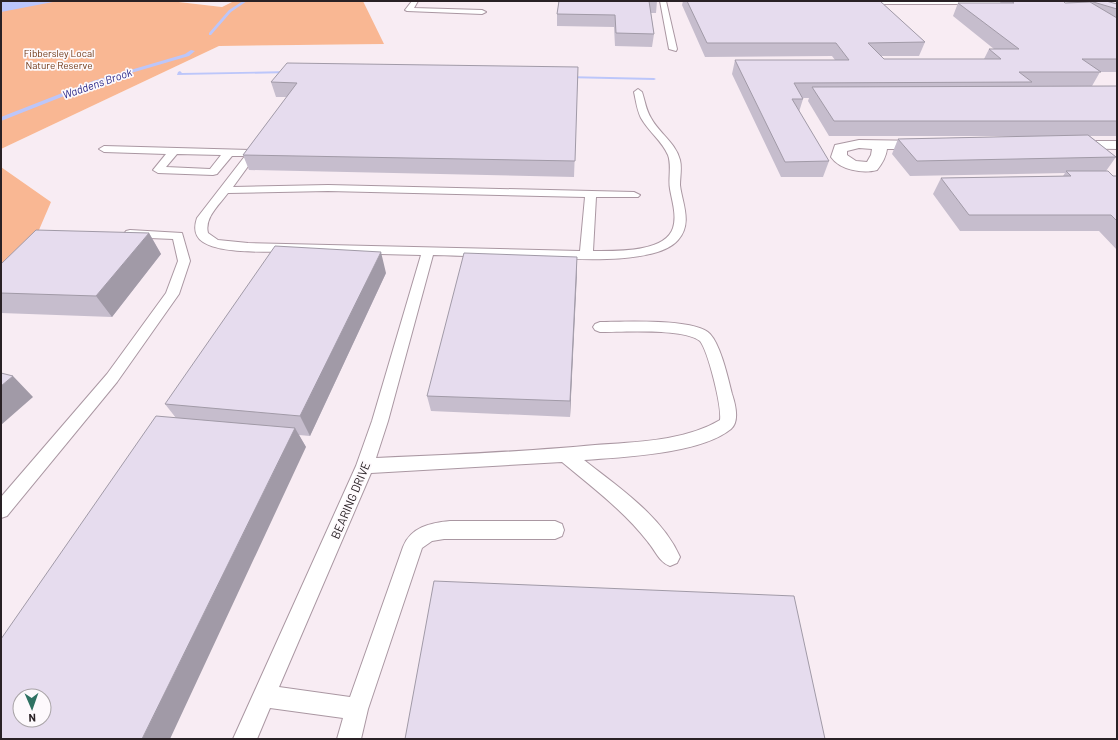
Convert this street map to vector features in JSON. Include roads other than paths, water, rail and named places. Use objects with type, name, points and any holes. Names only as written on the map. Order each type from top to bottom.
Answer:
[{"type":"street","points":[[880,145],[943,145]]},
{"type":"street","points":[[1054,145],[1117,145]]},
{"type":"lane","points":[[415,1],[409,10],[482,12]]},
{"type":"lane","points":[[663,1],[673,49]]},
{"type":"lane","points":[[1038,2],[1076,1]]},
{"type":"lane","points":[[854,2],[1031,2]]},
{"type":"lane","points":[[264,137],[203,218],[200,225],[201,233],[216,244],[248,247],[618,255],[653,249],[666,243],[679,230],[680,221],[674,178],[675,162],[662,138],[647,120],[638,92]]},
{"type":"lane","points":[[104,149],[252,153]]},
{"type":"lane","points":[[175,150],[158,170],[213,172],[230,152]]},
{"type":"lane","points":[[225,190],[328,188],[634,195]]},
{"type":"lane","points":[[586,254],[591,194]]},
{"type":"lane","points":[[1,510],[112,378],[172,294],[184,261],[178,236],[117,233]]},
{"type":"lane","name":"BEARING DRIVE","points":[[245,739],[365,466],[380,421],[428,251]]},
{"type":"lane","points":[[365,466],[565,455],[653,447],[711,435],[722,429],[727,422],[726,399],[710,344],[703,335],[689,330],[600,327]]},
{"type":"lane","points":[[565,455],[636,513],[659,538],[670,558]]},
{"type":"lane","points":[[349,739],[356,709],[412,547],[418,538],[437,530],[555,530]]},
{"type":"lane","points":[[264,696],[356,709]]},
{"type":"water","points":[[1,1],[58,1],[1,12]]},
{"type":"waterway","name":"Waddens Brook","points":[[210,34],[230,11],[245,1]]},
{"type":"waterway","name":"Waddens Brook","points":[[1,119],[95,82],[187,55],[193,51]]},
{"type":"waterway","points":[[180,72],[179,74],[291,72]]},
{"type":"waterway","points":[[566,77],[654,79]]},
{"type":"park label","name":"Fibbersley Local Nature Reserve","points":[[59,58]]}]
